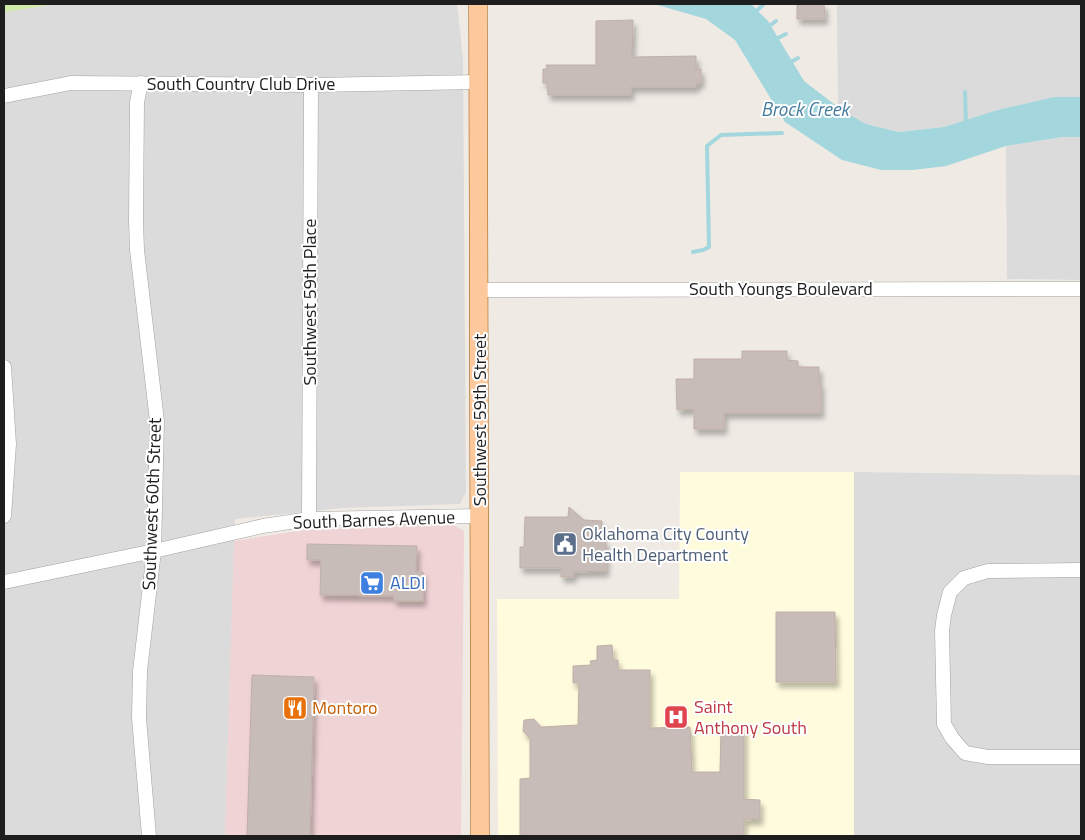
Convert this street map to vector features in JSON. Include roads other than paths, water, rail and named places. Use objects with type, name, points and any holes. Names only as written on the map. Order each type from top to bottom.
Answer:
[{"type":"main road","name":"Southwest 59th Street","points":[[478,4],[480,836]]},
{"type":"street","name":"South Country Club Drive","points":[[4,96],[71,83],[311,85],[479,82]]},
{"type":"street","name":"Southwest 60th Street","points":[[142,83],[137,102],[137,250],[157,421],[154,551],[140,671],[139,718],[149,836]]},
{"type":"street","name":"Southwest 59th Place","points":[[309,519],[311,85]]},
{"type":"street","name":"South Youngs Boulevard","points":[[480,290],[1081,289]]},
{"type":"street","points":[[4,368],[9,444],[4,516]]},
{"type":"street","name":"South Barnes Avenue","points":[[4,582],[263,526],[309,519],[480,516]]},
{"type":"street","points":[[1081,570],[988,570],[964,578],[950,592],[942,631],[944,724],[965,754],[988,757],[1081,757]]},
{"type":"water","name":"Brock Creek","points":[[654,4],[751,4],[768,21],[804,81],[843,111],[866,124],[899,132],[944,127],[997,110],[1054,97],[1081,97],[1081,137],[1062,137],[1006,146],[946,166],[913,170],[881,170],[842,160],[785,122],[735,40],[706,19]]},
{"type":"waterway","points":[[754,13],[763,5]]},
{"type":"waterway","points":[[768,27],[776,21]]},
{"type":"waterway","points":[[774,40],[786,34]]},
{"type":"waterway","points":[[789,63],[798,58]]},
{"type":"waterway","points":[[965,92],[966,124]]},
{"type":"waterway","points":[[693,252],[709,247],[707,146],[721,135],[782,133]]},
{"type":"place","name":"Oklahoma City County Health Department","points":[[565,544]]},
{"type":"place","name":"ALDI","points":[[372,583]]},
{"type":"place","name":"Montoro","points":[[295,708]]},
{"type":"place","name":"Saint Anthony South","points":[[676,717]]}]
